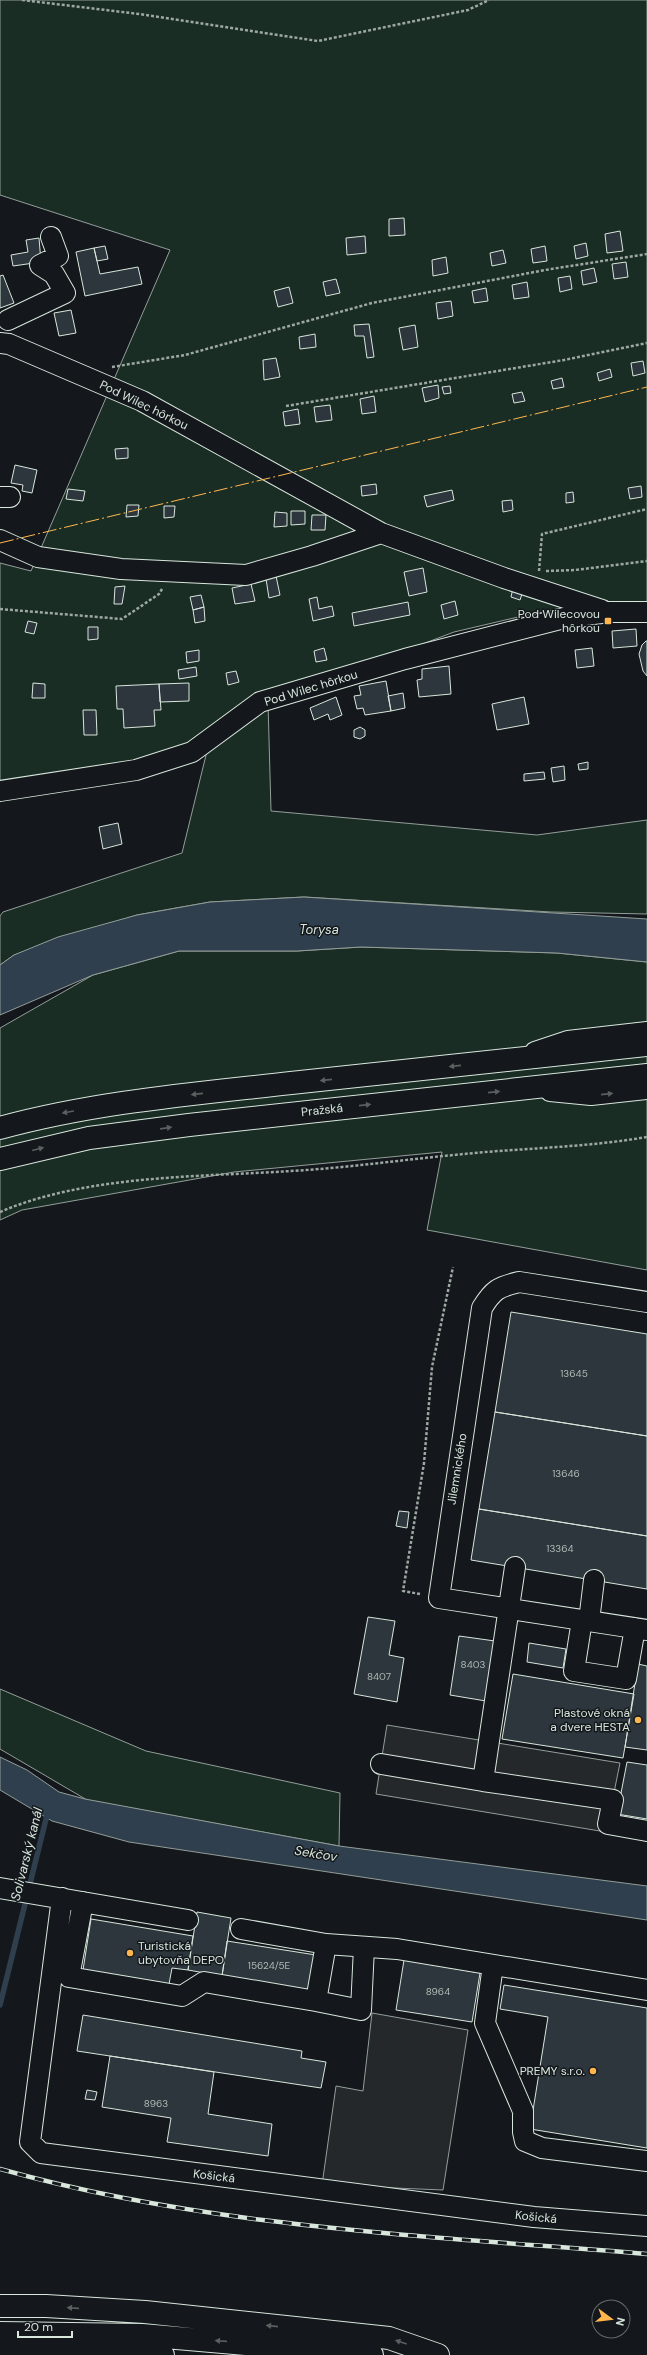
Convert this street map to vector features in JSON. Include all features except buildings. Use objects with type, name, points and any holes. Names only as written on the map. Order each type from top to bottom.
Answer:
[{"type":"main road","points":[[0,1128],[40,1117],[111,1104],[647,1045]]},
{"type":"main road","name":"Pražská","points":[[0,1159],[89,1138],[190,1125],[647,1075]]},
{"type":"main road","points":[[3,2305],[145,2312],[389,2338],[438,2355]]},
{"type":"main road","points":[[0,2333],[142,2335],[372,2355]]},
{"type":"main road","points":[[0,2351],[137,2352],[163,2355]]},
{"type":"street","points":[[4,322],[65,292],[54,274],[40,265],[58,256],[52,237]]},
{"type":"street","name":"Pod Wilec hôrkou","points":[[4,322],[4,343],[142,401],[381,533],[504,578],[610,612]]},
{"type":"street","points":[[0,540],[38,557],[121,569],[246,575],[312,556],[381,533]]},
{"type":"street","name":"Pod Wilec hôrkou","points":[[0,791],[136,770],[192,752],[260,702],[405,659],[568,617],[610,612],[647,612]]},
{"type":"street","points":[[514,1059],[568,1041],[647,1032]]},
{"type":"street","points":[[526,1088],[591,1095],[647,1089]]},
{"type":"street","name":"Jilemnického","points":[[439,1598],[482,1308],[491,1293],[502,1286],[519,1282],[647,1302]]},
{"type":"street","points":[[483,1781],[515,1567]]},
{"type":"street","points":[[439,1598],[509,1608],[585,1620],[641,1629],[626,1679],[574,1671],[585,1620],[594,1580]]},
{"type":"street","points":[[381,1764],[613,1800],[608,1824],[647,1831]]},
{"type":"street","points":[[8,1889],[188,1920]]},
{"type":"street","name":"Košická","points":[[62,1898],[30,2142],[42,2153],[534,2217],[647,2226]]},
{"type":"street","points":[[84,1902],[69,1977],[182,1996],[204,1982],[316,2001],[366,2012],[364,1947]]},
{"type":"street","points":[[241,1929],[326,1944],[397,1949],[647,1990]]},
{"type":"street","points":[[316,2001],[326,1944]]},
{"type":"street","points":[[493,1965],[485,2023],[523,2111],[522,2132],[525,2141],[542,2148],[647,2162]]},
{"type":"path","points":[[22,0],[140,14],[318,41],[468,10],[489,0]]},
{"type":"path","points":[[88,378],[112,366],[185,355],[372,303],[545,270],[647,254]]},
{"type":"path","points":[[286,406],[564,360],[647,343]]},
{"type":"path","points":[[647,509],[542,534],[539,571],[575,570],[647,561]]},
{"type":"path","points":[[0,609],[122,618],[159,594],[172,571]]},
{"type":"path","points":[[0,1212],[26,1201],[126,1181],[347,1168],[454,1155],[548,1148],[647,1137]]},
{"type":"path","points":[[439,1598],[403,1591],[424,1462],[432,1367],[453,1267]]},
{"type":"green space","points":[[0,0],[647,0],[647,617],[594,605],[531,614],[454,632],[268,703],[271,811],[537,835],[647,820],[647,914],[551,912],[304,897],[210,902],[137,915],[14,955],[0,965],[0,916],[3,912],[182,853],[207,751],[0,783],[0,563],[31,571],[170,250],[0,195]]},
{"type":"green space","points":[[361,947],[557,953],[647,962],[647,1270],[427,1230],[442,1152],[234,1172],[22,1210],[0,1220],[0,1028],[93,975],[179,951],[297,951]]},
{"type":"green space","points":[[0,1689],[146,1751],[340,1793],[339,1846],[87,1800],[0,1749]]},
{"type":"shaded area","points":[[387,1725],[620,1763],[606,1832],[376,1794]]},
{"type":"shaded area","points":[[372,2013],[468,2030],[443,2190],[322,2185],[336,2086],[363,2091]]},
{"type":"water","name":"Torysa","points":[[304,897],[647,919],[647,962],[557,953],[361,947],[297,951],[179,951],[93,975],[0,1015],[0,965],[14,955],[58,937],[137,915],[210,902]]},
{"type":"water","name":"Sekčov","points":[[0,1757],[27,1770],[59,1792],[85,1799],[339,1846],[647,1886],[647,1920],[129,1842],[52,1821],[0,1790]]},
{"type":"waterway","name":"Solivarský kanál","points":[[0,2005],[48,1811]]},
{"type":"railway","points":[[0,2169],[79,2189],[159,2205],[240,2217],[403,2235],[647,2254]]},
{"type":"power","points":[[0,543],[647,387]]},
{"type":"place","name":"Pod Wilecovou hôrkou","points":[[608,621]]},
{"type":"place","name":"Plastové okná a dvere HESTA","points":[[638,1720]]},
{"type":"place","name":"Turistická ubytovňa DEPO","points":[[130,1953]]},
{"type":"place","name":"PREMY s.r.o.","points":[[593,2071]]}]
